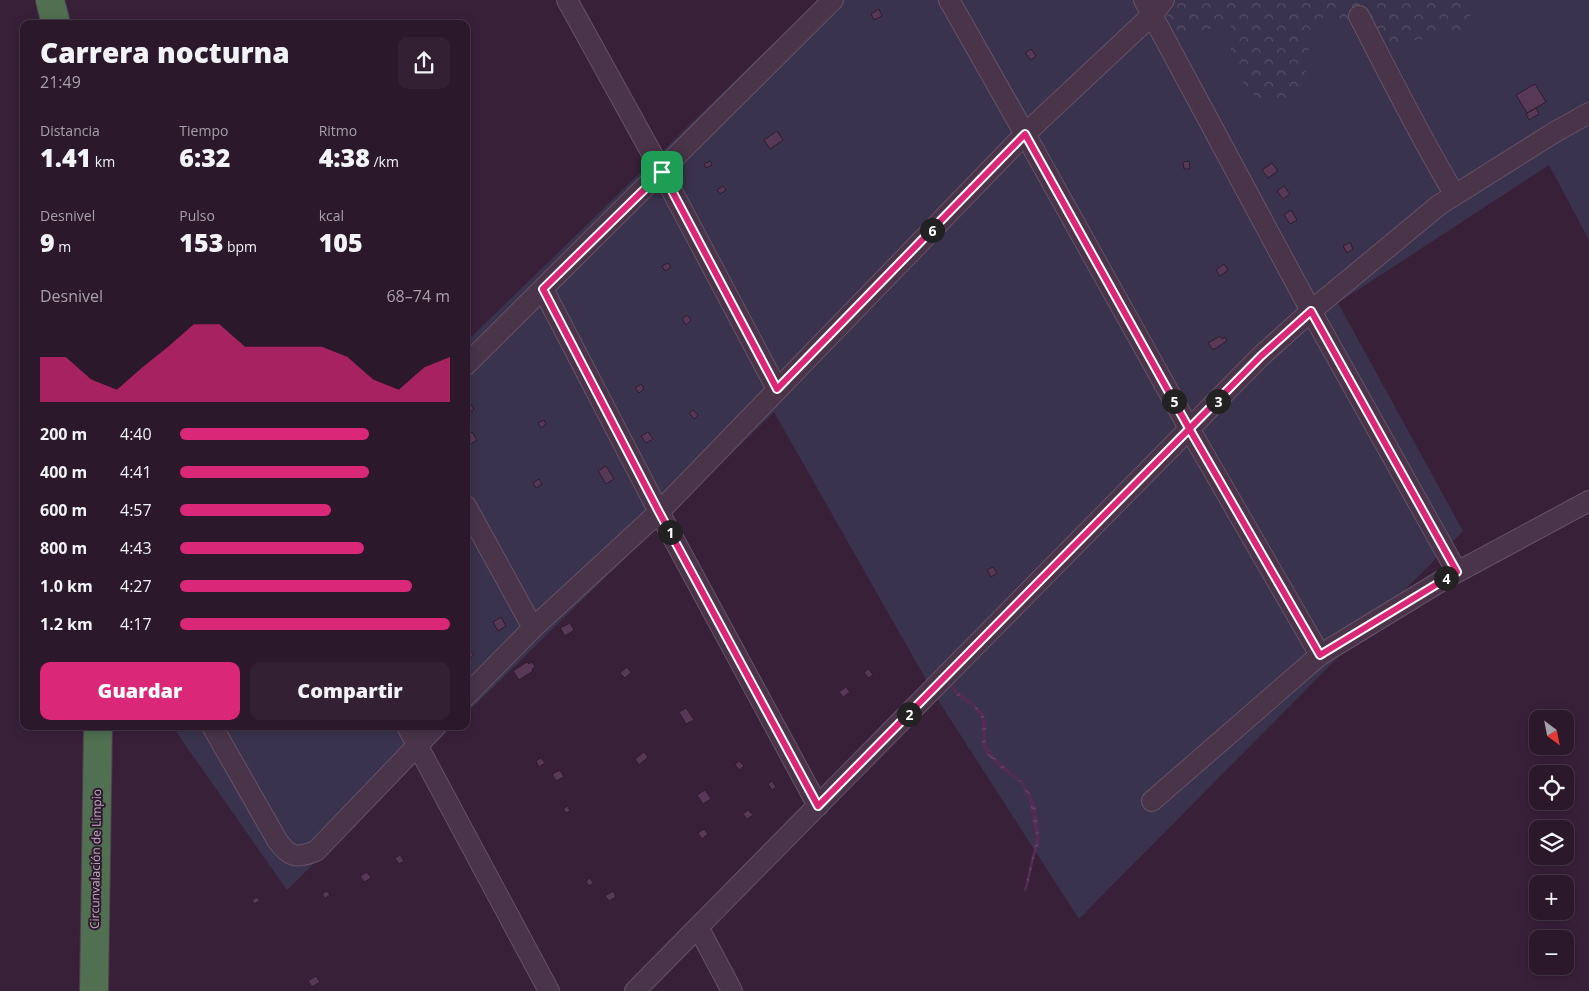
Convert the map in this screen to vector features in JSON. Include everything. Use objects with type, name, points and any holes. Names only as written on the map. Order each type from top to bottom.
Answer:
[{"type":"highway","points":[[50,0],[55,20]]},
{"type":"highway","name":"Circunvalación de Limpio","points":[[94,991],[98,730]]},
{"type":"street","points":[[567,0],[662,172],[777,389]]},
{"type":"street","points":[[470,361],[833,0]]},
{"type":"street","points":[[949,0],[1190,430],[1320,655]]},
{"type":"street","points":[[470,692],[532,628],[659,512],[1025,134],[1154,5],[1311,311],[1457,572]]},
{"type":"street","points":[[1358,16],[1404,102],[1427,150],[1454,195]]},
{"type":"street","points":[[635,991],[1261,356],[1311,311],[1438,205],[1589,113]]},
{"type":"street","points":[[543,289],[659,512],[818,806]]},
{"type":"street","points":[[1152,800],[1320,655],[1457,572],[1589,501]]},
{"type":"street","points":[[470,513],[532,628]]},
{"type":"street","points":[[214,730],[277,840],[285,852],[295,856],[316,851],[432,730]]},
{"type":"street","points":[[409,730],[549,991]]},
{"type":"street","points":[[698,927],[732,991]]},
{"type":"green space","points":[[818,0],[1589,0],[1589,240],[1549,165],[1338,303],[1463,531],[1079,919],[936,697],[774,412],[470,710],[470,338]]},
{"type":"green space","points":[[1177,0],[1472,0],[1473,11],[1460,33],[1392,44],[1328,12],[1311,30],[1305,79],[1287,98],[1263,105],[1231,68],[1231,20],[1184,40],[1158,33]]},
{"type":"green space","points":[[175,730],[449,730],[287,890]]},
{"type":"water","points":[[952,684],[959,693],[983,713],[987,725],[985,739],[988,749],[999,762],[1024,783],[1035,803],[1040,839],[1027,889],[1024,891],[1036,839],[1030,802],[1021,783],[1000,768],[986,753],[982,744],[982,719],[973,706],[956,695],[950,686]]},
{"type":"building","points":[[879,9],[882,16],[874,20],[871,14]]},
{"type":"building","points":[[1031,49],[1036,56],[1031,60],[1025,53]]},
{"type":"building","points":[[1535,84],[1546,102],[1527,113],[1516,95]]},
{"type":"building","points":[[1536,108],[1539,114],[1529,120],[1526,114]]},
{"type":"building","points":[[777,131],[783,140],[770,149],[764,140]]},
{"type":"building","points":[[710,161],[712,165],[706,168],[704,164]]},
{"type":"building","points":[[1189,161],[1190,169],[1184,169],[1183,162]]},
{"type":"building","points":[[1272,163],[1278,171],[1268,178],[1262,170]]},
{"type":"building","points":[[723,186],[726,190],[720,194],[717,190]]},
{"type":"building","points":[[1284,186],[1290,194],[1283,199],[1277,191]]},
{"type":"building","points":[[1291,210],[1297,220],[1290,224],[1284,215]]},
{"type":"building","points":[[1350,242],[1353,249],[1347,253],[1343,246]]},
{"type":"building","points":[[668,263],[671,267],[665,271],[662,266]]},
{"type":"building","points":[[1224,264],[1228,270],[1220,276],[1216,270]]},
{"type":"building","points":[[687,315],[691,320],[686,325],[682,319]]},
{"type":"building","points":[[1220,336],[1222,339],[1225,337],[1227,341],[1213,350],[1208,343]]},
{"type":"building","points":[[641,384],[644,389],[639,393],[635,388]]},
{"type":"building","points":[[470,403],[474,409],[470,412]]},
{"type":"building","points":[[693,410],[698,415],[694,419],[689,413]]},
{"type":"building","points":[[544,420],[546,424],[541,428],[538,423]]},
{"type":"building","points":[[472,432],[477,440],[470,445],[470,433]]},
{"type":"building","points":[[648,432],[653,439],[646,443],[641,436]]},
{"type":"building","points":[[606,466],[614,479],[606,484],[598,471]]},
{"type":"building","points":[[539,479],[542,484],[536,488],[533,483]]},
{"type":"building","points":[[993,567],[997,573],[991,577],[987,570]]},
{"type":"building","points":[[501,617],[506,626],[498,631],[493,622]]},
{"type":"building","points":[[570,623],[574,630],[565,636],[560,628]]},
{"type":"building","points":[[527,662],[529,664],[532,662],[535,667],[532,669],[533,671],[519,680],[513,671]]},
{"type":"building","points":[[627,667],[631,672],[625,678],[620,673]]},
{"type":"building","points":[[869,669],[873,675],[868,678],[864,672]]},
{"type":"building","points":[[846,687],[850,692],[843,697],[839,692]]},
{"type":"building","points":[[686,708],[694,720],[686,724],[679,712]]},
{"type":"building","points":[[644,752],[648,757],[639,765],[635,759]]},
{"type":"building","points":[[541,758],[545,763],[539,767],[536,761]]},
{"type":"building","points":[[739,761],[744,766],[739,770],[735,764]]},
{"type":"building","points":[[560,770],[564,777],[556,781],[552,774]]},
{"type":"building","points":[[772,781],[776,787],[772,790],[768,784]]},
{"type":"building","points":[[705,790],[711,799],[703,804],[697,795]]},
{"type":"building","points":[[568,806],[570,811],[566,813],[563,809]]},
{"type":"building","points":[[748,810],[753,815],[747,819],[743,814]]},
{"type":"building","points":[[704,829],[708,834],[702,839],[698,833]]},
{"type":"building","points":[[400,855],[404,861],[399,864],[395,858]]},
{"type":"building","points":[[367,872],[371,878],[364,882],[360,876]]},
{"type":"building","points":[[590,878],[593,883],[589,886],[586,881]]},
{"type":"building","points":[[327,891],[330,895],[325,898],[322,894]]},
{"type":"building","points":[[613,891],[616,897],[609,901],[605,896]]},
{"type":"building","points":[[257,897],[260,901],[254,904],[252,900]]},
{"type":"building","points":[[316,976],[320,982],[312,987],[308,981]]},
{"type":"route","points":[[662,172],[543,289],[659,512],[818,806],[1190,430],[1261,356],[1311,311],[1457,572],[1320,655],[1190,430],[1025,134],[777,389],[662,172]]}]
